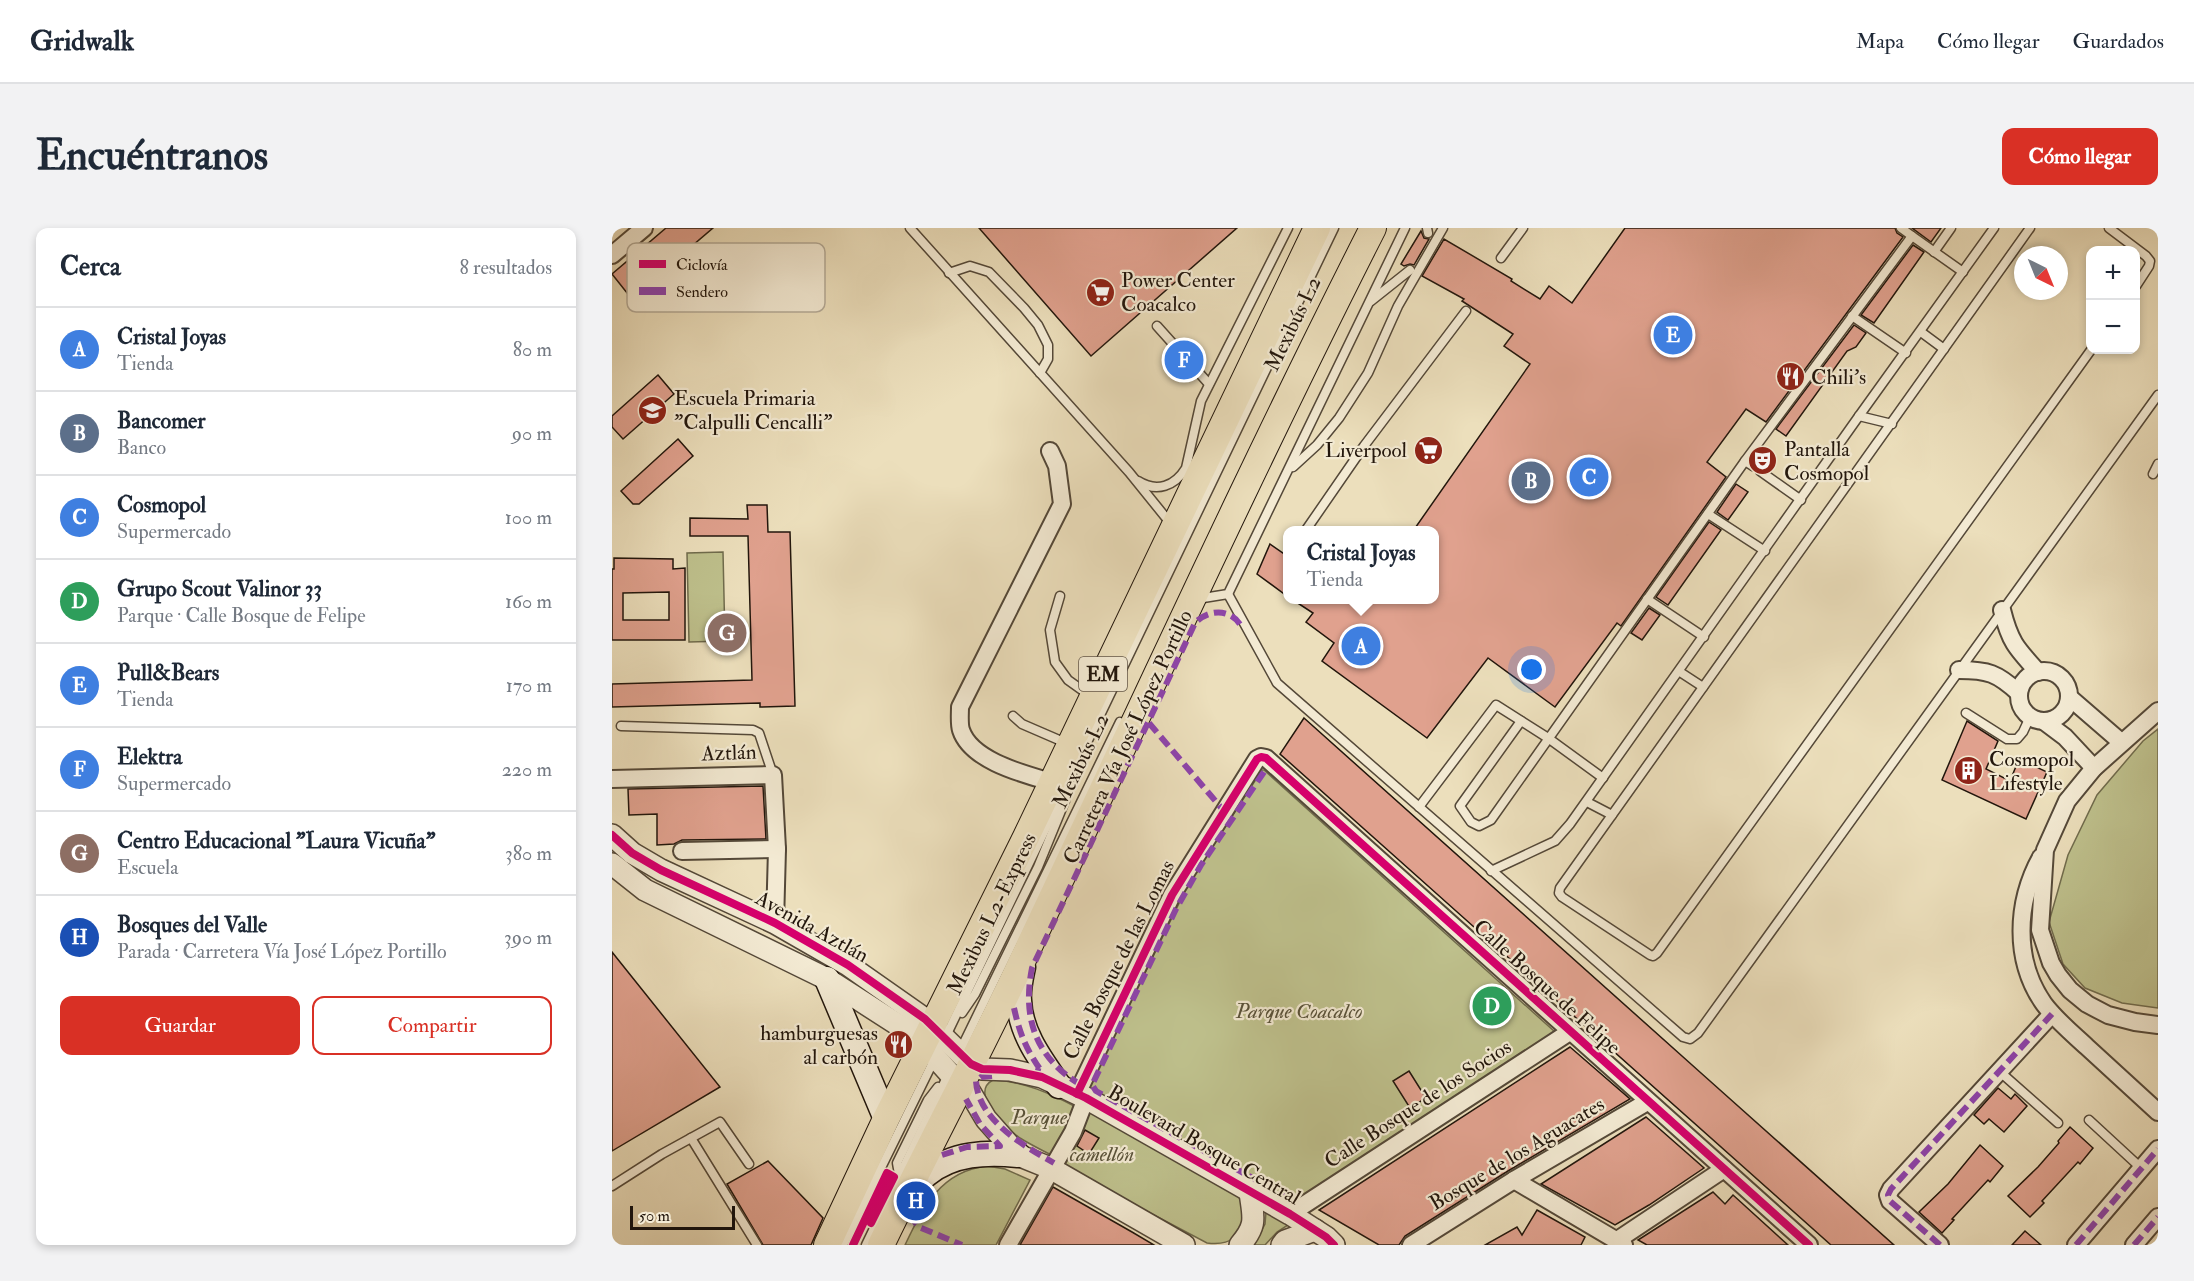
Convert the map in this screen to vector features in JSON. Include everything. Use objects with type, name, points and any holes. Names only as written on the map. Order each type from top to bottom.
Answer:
[{"type":"main road","name":"Carretera Vía José López Portillo","points":[[882,1245],[898,1211],[951,1056],[1052,782],[1080,741],[1092,697],[1173,527],[1192,469],[1317,228]]},
{"type":"main road","name":"Carretera Vía José López Portillo","points":[[831,1240],[886,1119],[951,1056],[1023,959],[1312,349],[1373,228]]},
{"type":"main road","points":[[1023,959],[1018,1000],[1030,1041],[1074,1093]]},
{"type":"main road","points":[[833,969],[886,1119]]},
{"type":"main road","points":[[898,1211],[925,1175],[940,1165],[963,1156],[982,1153],[1018,1155]]},
{"type":"street","points":[[612,255],[644,228]]},
{"type":"street","points":[[1050,451],[1057,466],[1062,504],[960,707],[960,730],[972,747],[1006,768],[1052,782]]},
{"type":"street","points":[[2002,610],[2013,644],[2038,672]]},
{"type":"street","points":[[1959,670],[1992,672],[2019,693]]},
{"type":"street","points":[[2037,719],[2060,716],[2066,709],[2069,697],[2066,685],[2061,678],[2046,671],[2038,672],[2024,681],[2019,693],[2020,704],[2037,719],[2065,738],[2094,768]]},
{"type":"street","points":[[2069,697],[2121,742]]},
{"type":"street","points":[[2158,711],[2094,768],[2067,801],[2028,886],[2023,904],[2022,933],[2023,953],[2034,988],[2052,1014],[2158,1112]]},
{"type":"street","name":"Calle Bosque de Felipe","points":[[1262,757],[1275,766],[1809,1245]]},
{"type":"street","name":"Calle Bosque de las Lomas","points":[[1008,1245],[1050,1168],[1073,1132],[1074,1093],[1172,895],[1257,759],[1262,757]]},
{"type":"street","name":"Aztlán","points":[[612,779],[773,775],[777,849],[774,923]]},
{"type":"street","name":"Avenida Aztlán","points":[[612,835],[632,854],[661,870],[774,923],[951,1056]]},
{"type":"street","points":[[682,851],[777,849]]},
{"type":"street","points":[[2045,850],[2040,930],[2051,963],[2058,975],[2070,990],[2087,1004],[2108,1015],[2158,1025]]},
{"type":"street","name":"Avenida Aztlán","points":[[612,864],[645,890],[833,969]]},
{"type":"street","points":[[1940,1245],[1890,1201],[1888,1195],[1891,1189],[2052,1014]]},
{"type":"street","name":"Calle Bosque de los Socios","points":[[1290,1214],[1571,1031]]},
{"type":"street","points":[[951,1056],[986,1119],[1018,1155],[1050,1168],[1184,1245]]},
{"type":"street","name":"Boulevard Bosque Central","points":[[951,1056],[1042,1077],[1290,1214],[1329,1239]]},
{"type":"street","name":"Bosque de los Aguacates","points":[[1411,1245],[1514,1180],[1647,1102]]},
{"type":"street","points":[[2076,1245],[2158,1149]]},
{"type":"street","points":[[1514,1180],[1620,1243],[1724,1169]]},
{"type":"street","points":[[1240,1245],[1254,1222],[1250,1192]]},
{"type":"street","points":[[2134,1245],[2158,1217]]},
{"type":"street","points":[[1281,1245],[1285,1241],[1329,1239]]},
{"type":"lane","points":[[910,228],[1135,480],[1173,527]]},
{"type":"lane","points":[[1135,480],[1154,488],[1164,487],[1181,477],[1186,468],[1192,469],[1201,400],[1288,228]]},
{"type":"lane","name":"Mexibús L2","points":[[866,1245],[951,1056],[1080,741],[1334,228]]},
{"type":"lane","points":[[1228,594],[1404,228]]},
{"type":"lane","points":[[1288,471],[1317,445],[1339,418],[1368,373],[1398,306],[1443,228]]},
{"type":"lane","points":[[1501,258],[1523,228]]},
{"type":"lane","points":[[1900,228],[1963,272]]},
{"type":"lane","points":[[1934,252],[1951,228]]},
{"type":"lane","points":[[1491,871],[1555,841],[1587,802],[1994,228]]},
{"type":"lane","points":[[2030,228],[1892,424],[1832,502],[1560,888],[1559,893],[1562,897],[1653,956],[2088,354]]},
{"type":"lane","points":[[2109,228],[2131,246]]},
{"type":"lane","points":[[1521,721],[1460,806],[1471,822],[1479,826],[1491,820],[1708,514],[1753,466],[1852,316],[1911,236]]},
{"type":"lane","points":[[2140,253],[2150,261],[2140,280]]},
{"type":"lane","points":[[949,273],[970,266],[989,272],[1024,308],[1038,325],[1048,345],[1048,359],[1040,373]]},
{"type":"lane","points":[[1368,303],[1410,270]]},
{"type":"lane","points":[[1309,526],[1364,446],[1466,311]]},
{"type":"lane","points":[[1852,316],[1906,353]]},
{"type":"lane","points":[[1157,326],[1209,384]]},
{"type":"lane","points":[[1921,332],[1944,349]]},
{"type":"lane","points":[[1228,594],[1277,683],[1683,1037],[1690,1039],[1698,1033],[2158,395]]},
{"type":"lane","points":[[1859,416],[1892,424]]},
{"type":"lane","points":[[2154,474],[2158,464]]},
{"type":"lane","points":[[1753,466],[1801,500]]},
{"type":"lane","points":[[1708,514],[1765,551]]},
{"type":"lane","points":[[1192,600],[1228,594]]},
{"type":"lane","points":[[1060,596],[1050,630],[1055,662],[1068,680],[1092,697]]},
{"type":"lane","points":[[1647,599],[1704,637]]},
{"type":"lane","points":[[1680,672],[1703,687]]},
{"type":"lane","points":[[1419,807],[1496,705],[1501,706],[1548,738],[1603,778]]},
{"type":"lane","points":[[1966,713],[2007,739],[2017,739],[2037,719]]},
{"type":"lane","name":"Mexibús L2","points":[[831,1240],[951,1056],[1125,714]]},
{"type":"lane","points":[[1013,716],[1028,727],[1080,741]]},
{"type":"lane","points":[[621,726],[753,730],[759,733],[773,775]]},
{"type":"lane","points":[[1587,802],[1612,815]]},
{"type":"lane","points":[[1999,1071],[2058,1123]]},
{"type":"lane","points":[[2089,1120],[2141,1168]]},
{"type":"lane","points":[[612,1186],[720,1122],[749,1164]]},
{"type":"lane","points":[[691,1138],[757,1245]]},
{"type":"green space","points":[[723,552],[725,641],[689,642],[687,553]]},
{"type":"green space","points":[[2158,729],[2158,1008],[2122,1003],[2085,988],[2063,964],[2049,922],[2068,855],[2097,795],[2143,741]]},
{"type":"green space","name":"Parque Coacalco","points":[[1262,770],[1555,1032],[1292,1204],[1089,1087],[1190,881]]},
{"type":"green space","name":"Parque","points":[[993,1080],[1026,1086],[1078,1108],[1053,1156],[1020,1138],[999,1119],[987,1102],[985,1093],[986,1086]]},
{"type":"green space","name":"camellón","points":[[1091,1111],[1239,1195],[1246,1206],[1241,1233],[1225,1242],[1207,1243],[1059,1165]]},
{"type":"green space","points":[[987,1166],[1005,1169],[1030,1180],[996,1245],[905,1245],[919,1217],[946,1183],[971,1169]]},
{"type":"green space","points":[[1266,1212],[1288,1225],[1277,1232],[1265,1245],[1254,1245],[1265,1224]]},
{"type":"building","points":[[666,228],[713,228],[695,243],[648,243]]},
{"type":"building","name":"Power Center Coacalco","points":[[979,228],[1237,228],[1091,356]]},
{"type":"building","points":[[1625,228],[1895,228],[1897,233],[1903,237],[1766,422],[1746,409],[1707,462],[1726,477],[1621,626],[1617,623],[1555,707],[1488,658],[1427,738],[1322,661],[1334,643],[1306,622],[1313,613],[1299,604],[1439,604],[1439,526],[1417,526],[1530,364],[1504,346],[1513,334],[1462,301],[1464,299],[1422,276],[1444,239],[1512,279],[1511,281],[1540,299],[1549,286],[1572,303]]},
{"type":"building","points":[[1912,228],[1941,228],[1931,242]]},
{"type":"building","points":[[1421,231],[1424,238],[1429,239],[1414,265],[1404,266],[1401,264]]},
{"type":"building","points":[[1913,245],[1924,252],[1874,323],[1861,315]]},
{"type":"building","points":[[627,261],[627,293],[612,274]]},
{"type":"building","points":[[1854,325],[1866,333],[1856,347],[1847,351],[1786,436],[1776,429]]},
{"type":"building","points":[[658,375],[674,394],[623,439],[612,427],[612,416]]},
{"type":"building","points":[[678,439],[693,456],[639,504],[633,504],[621,491]]},
{"type":"building","points":[[1736,484],[1748,492],[1728,520],[1717,512]]},
{"type":"building","points":[[747,505],[767,505],[768,532],[790,532],[795,706],[760,707],[760,703],[612,707],[612,684],[752,680],[748,536],[690,536],[690,518],[748,519]]},
{"type":"building","points":[[1709,522],[1721,530],[1668,605],[1656,597]]},
{"type":"building","points":[[1270,544],[1283,553],[1283,593],[1257,574]]},
{"type":"building","points":[[614,558],[673,559],[673,569],[685,568],[685,640],[612,640],[612,569],[614,569]],"holes":[[[669,592],[669,620],[623,620],[623,593]]]},
{"type":"building","points":[[1649,608],[1660,615],[1642,640],[1631,633]]},
{"type":"building","points":[[1304,718],[1894,1245],[1831,1245],[1280,754]]},
{"type":"building","name":"Cosmopol Lifestyle","points":[[1967,721],[1998,741],[1986,769],[2010,781],[2019,759],[2047,772],[2026,819],[1942,780]]},
{"type":"building","points":[[763,786],[766,839],[682,840],[674,844],[657,845],[657,814],[629,815],[628,789]]},
{"type":"building","points":[[612,952],[720,1087],[612,1151]]},
{"type":"building","points":[[1570,1047],[1630,1099],[1508,1171],[1405,1236],[1399,1245],[1379,1245],[1319,1210]]},
{"type":"building","points":[[1409,1071],[1426,1098],[1410,1108],[1393,1081]]},
{"type":"building","points":[[1998,1088],[2011,1099],[2015,1094],[2027,1106],[2004,1132],[1989,1119],[1984,1124],[1974,1115]]},
{"type":"building","points":[[1646,1117],[1704,1168],[1615,1225],[1541,1184]]},
{"type":"building","points":[[2070,1127],[2093,1148],[2042,1201],[2044,1203],[2030,1217],[2008,1196],[2038,1167]]},
{"type":"building","points":[[1085,1130],[1099,1138],[1089,1154],[1077,1146]]},
{"type":"building","points":[[1980,1145],[2003,1166],[1952,1219],[1954,1220],[1942,1233],[1919,1212],[1948,1184]]},
{"type":"building","points":[[768,1161],[823,1218],[811,1245],[763,1245],[727,1184]]},
{"type":"building","points":[[1053,1187],[1132,1232],[1154,1245],[1020,1245]]},
{"type":"building","points":[[1713,1192],[1725,1204],[1733,1195],[1788,1245],[1647,1245],[1638,1240]]},
{"type":"building","points":[[1537,1210],[1585,1237],[1581,1245],[1485,1245],[1517,1227],[1522,1235]]},
{"type":"building","points":[[2025,1231],[2041,1245],[2012,1245]]},
{"type":"marked path","points":[[1081,1085],[1053,1062],[1043,1050],[1036,1036],[1029,1004],[1032,968],[1195,623],[1206,615],[1219,612],[1231,616],[1241,626]]},
{"type":"marked path","points":[[1149,723],[1224,811]]},
{"type":"marked path","points":[[1264,772],[1201,865],[1176,909],[1092,1085],[1096,1091],[1292,1200]]},
{"type":"marked path","points":[[1014,1008],[1024,1042],[1042,1072],[1035,1070]]},
{"type":"marked path","points":[[1940,1245],[1890,1201],[1888,1195],[1891,1189],[2052,1014]]},
{"type":"marked path","points":[[992,1076],[981,1077],[976,1081],[985,1108],[1004,1130],[1029,1149],[1054,1163]]},
{"type":"marked path","points":[[942,1155],[967,1147],[1000,1146],[980,1124],[966,1099]]},
{"type":"marked path","points":[[2076,1245],[2158,1149]]},
{"type":"marked path","points":[[909,1215],[919,1227],[962,1245]]},
{"type":"marked path","points":[[2134,1245],[2158,1217]]},
{"type":"cycle path","points":[[1077,1094],[1172,895],[1257,759],[1266,758],[1809,1245]]},
{"type":"cycle path","points":[[612,835],[632,853],[661,870],[775,923],[848,965],[925,1019],[971,1064],[982,1069],[1010,1070],[1042,1077],[1086,1098],[1290,1214],[1326,1237],[1334,1245]]},
{"type":"cycle path","points":[[853,1245],[887,1173],[894,1177],[871,1223]]},
{"type":"place","name":"Power Center Coacalco","points":[[1100,292]]},
{"type":"place","name":"Pull&Bears","points":[[1673,335]]},
{"type":"place","name":"Elektra","points":[[1184,360]]},
{"type":"place","name":"Chili's","points":[[1790,377]]},
{"type":"place","name":"Escuela Primaria \"Calpulli Cencalli\"","points":[[653,410]]},
{"type":"place","name":"Liverpool","points":[[1428,450]]},
{"type":"place","name":"Pantalla Cosmopol","points":[[1763,461]]},
{"type":"place","name":"Cosmopol","points":[[1589,477]]},
{"type":"place","name":"Bancomer","points":[[1531,481]]},
{"type":"place","name":"Centro Educacional \"Laura Vicuña\"","points":[[727,633]]},
{"type":"place","name":"Cristal Joyas","points":[[1361,646]]},
{"type":"place","name":"Cosmopol Lifestyle","points":[[1968,771]]},
{"type":"place","name":"Grupo Scout Valinor 33","points":[[1492,1006]]},
{"type":"place","name":"hamburguesas al carbón","points":[[899,1045]]},
{"type":"place","name":"Bosques del Valle","points":[[916,1201]]}]
